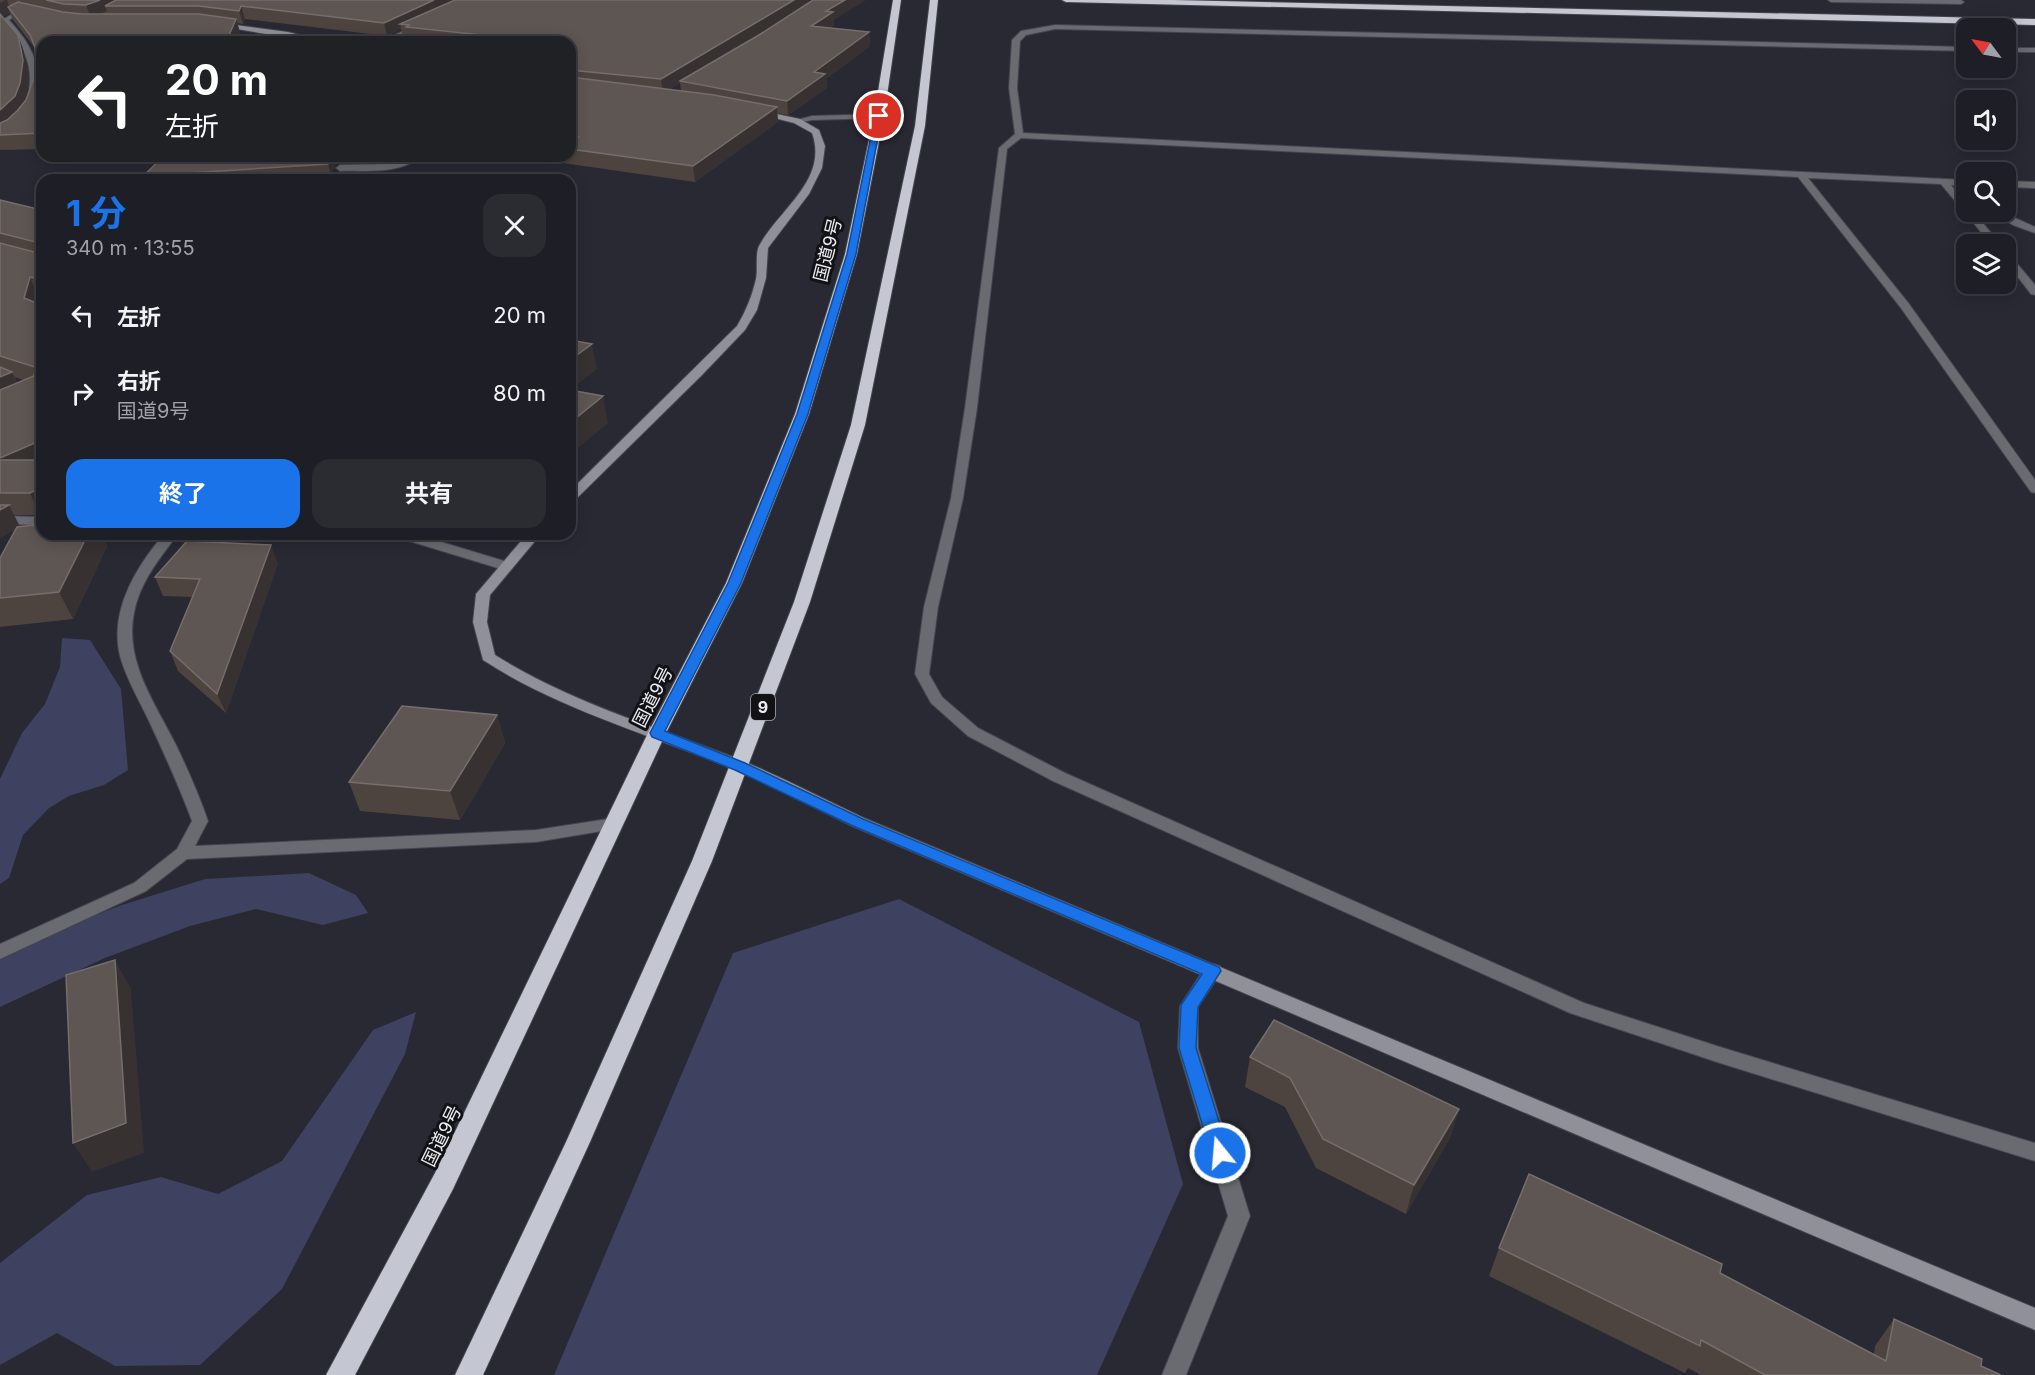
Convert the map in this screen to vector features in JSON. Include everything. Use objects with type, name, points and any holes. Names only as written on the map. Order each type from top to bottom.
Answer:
[{"type":"highway","name":"国道9号","points":[[340,1375],[444,1181],[657,733],[734,583],[802,414],[851,254],[879,116],[897,0]]},
{"type":"highway","name":"9","points":[[469,1375],[578,1142],[702,861],[802,602],[858,426],[921,126],[934,0]]},
{"type":"highway","points":[[1066,0],[2035,22]]},
{"type":"highway","points":[[1493,0],[1976,11]]},
{"type":"highway","points":[[1988,11],[2023,12]]},
{"type":"street","points":[[1831,0],[1961,2]]},
{"type":"street","points":[[10,8],[33,14]]},
{"type":"street","points":[[21,11],[5,20],[22,38],[31,52],[35,70],[34,89],[29,105]]},
{"type":"street","points":[[396,36],[425,23]]},
{"type":"street","points":[[213,24],[297,36]]},
{"type":"street","points":[[1019,135],[1012,88],[1016,40],[1024,33],[1055,27],[1956,49]]},
{"type":"street","points":[[2016,50],[2035,51]]},
{"type":"street","points":[[743,109],[797,121],[879,116]]},
{"type":"street","points":[[576,492],[698,373],[741,328],[752,310],[761,278],[763,248],[804,194],[818,168],[821,146],[816,132],[797,121]]},
{"type":"street","points":[[1956,183],[1019,135],[1003,148],[958,487],[931,608],[922,674],[936,700],[973,732],[1059,777],[1576,1008],[2035,1152]]},
{"type":"street","points":[[340,168],[388,167],[410,162]]},
{"type":"street","points":[[1801,175],[1905,306],[2035,489]]},
{"type":"street","points":[[1944,182],[1956,189]]},
{"type":"street","points":[[1944,182],[1956,196]]},
{"type":"street","points":[[2016,184],[2035,185]]},
{"type":"street","points":[[1978,222],[1988,234]]},
{"type":"street","points":[[2014,222],[2035,230]]},
{"type":"street","points":[[2016,268],[2035,292]]},
{"type":"street","points":[[0,520],[36,521]]},
{"type":"street","points":[[0,952],[140,887],[183,853],[200,821],[188,788],[129,663],[124,628],[132,594],[158,549],[166,540]]},
{"type":"street","points":[[421,540],[506,566]]},
{"type":"street","points":[[529,540],[483,594],[480,622],[488,657],[533,684],[740,766],[858,822],[2035,1319]]},
{"type":"street","points":[[183,853],[536,836],[614,824]]},
{"type":"street","points":[[1174,1375],[1239,1216],[1188,1048],[1189,1005],[1213,971]]},
{"type":"shaded area","points":[[62,638],[90,640],[121,689],[128,770],[104,785],[69,796],[49,808],[23,835],[9,878],[0,884],[0,779],[22,733],[45,704],[60,667]]},
{"type":"shaded area","points":[[309,873],[356,895],[368,913],[323,925],[256,909],[190,926],[105,958],[0,1007],[0,951],[122,905],[205,879]]},
{"type":"shaded area","points":[[899,899],[1139,1022],[1183,1184],[1097,1375],[554,1375],[733,953]]},
{"type":"shaded area","points":[[416,1012],[405,1054],[282,1289],[200,1365],[115,1366],[57,1333],[0,1365],[0,1263],[87,1195],[161,1177],[218,1194],[282,1161],[373,1030]]},
{"type":"building","points":[[46,0],[100,0],[86,5]]},
{"type":"building","points":[[116,0],[434,0],[384,23],[241,6],[239,11],[199,6],[105,6]]},
{"type":"building","points":[[455,0],[794,0],[661,79],[576,71],[576,36],[491,36],[406,27],[409,25],[400,24]]},
{"type":"building","points":[[813,0],[845,0],[826,11],[833,12],[811,26],[869,32],[814,72],[825,74],[787,101],[680,81],[759,35]]},
{"type":"building","points":[[18,2],[82,14],[199,14],[236,19],[229,36],[36,36],[36,133],[0,135],[0,123],[7,120],[26,100],[35,75],[35,47],[30,35],[8,7]]},
{"type":"building","points":[[0,14],[18,35],[23,60],[20,83],[15,96],[0,110]]},
{"type":"building","points":[[576,78],[714,95],[777,107],[693,166],[576,150],[578,137],[576,137]]},
{"type":"building","points":[[158,162],[329,162],[328,164],[145,174]]},
{"type":"building","points":[[0,200],[36,209],[36,242],[0,233]]},
{"type":"building","points":[[0,243],[36,251],[36,278],[30,277],[24,298],[36,303],[36,443],[0,458],[0,390],[34,376],[35,367],[0,356]]},
{"type":"building","points":[[576,341],[592,344],[576,356]]},
{"type":"building","points":[[0,367],[12,372],[0,377]]},
{"type":"building","points":[[576,391],[603,396],[576,418]]},
{"type":"building","points":[[0,460],[36,460],[36,490],[30,493],[0,493]]},
{"type":"building","points":[[36,525],[36,540],[85,540],[59,592],[0,598],[0,558],[17,527]]},
{"type":"building","points":[[187,541],[271,545],[217,694],[170,651],[200,579],[155,577]]},
{"type":"building","points":[[402,706],[497,715],[450,791],[349,782]]},
{"type":"building","points":[[115,960],[126,1123],[73,1143],[66,975]]},
{"type":"building","points":[[1274,1020],[1459,1109],[1414,1185],[1323,1139],[1290,1078],[1250,1057]]},
{"type":"building","points":[[1529,1174],[1722,1264],[1720,1273],[1886,1361],[1894,1319],[1982,1359],[1981,1366],[2001,1375],[1765,1375],[1701,1340],[1700,1346],[1499,1248]]},
{"type":"route","points":[[879,116],[851,254],[802,414],[734,583],[657,733],[740,766],[858,822],[1213,971],[1189,1005],[1188,1048],[1220,1153]]}]
